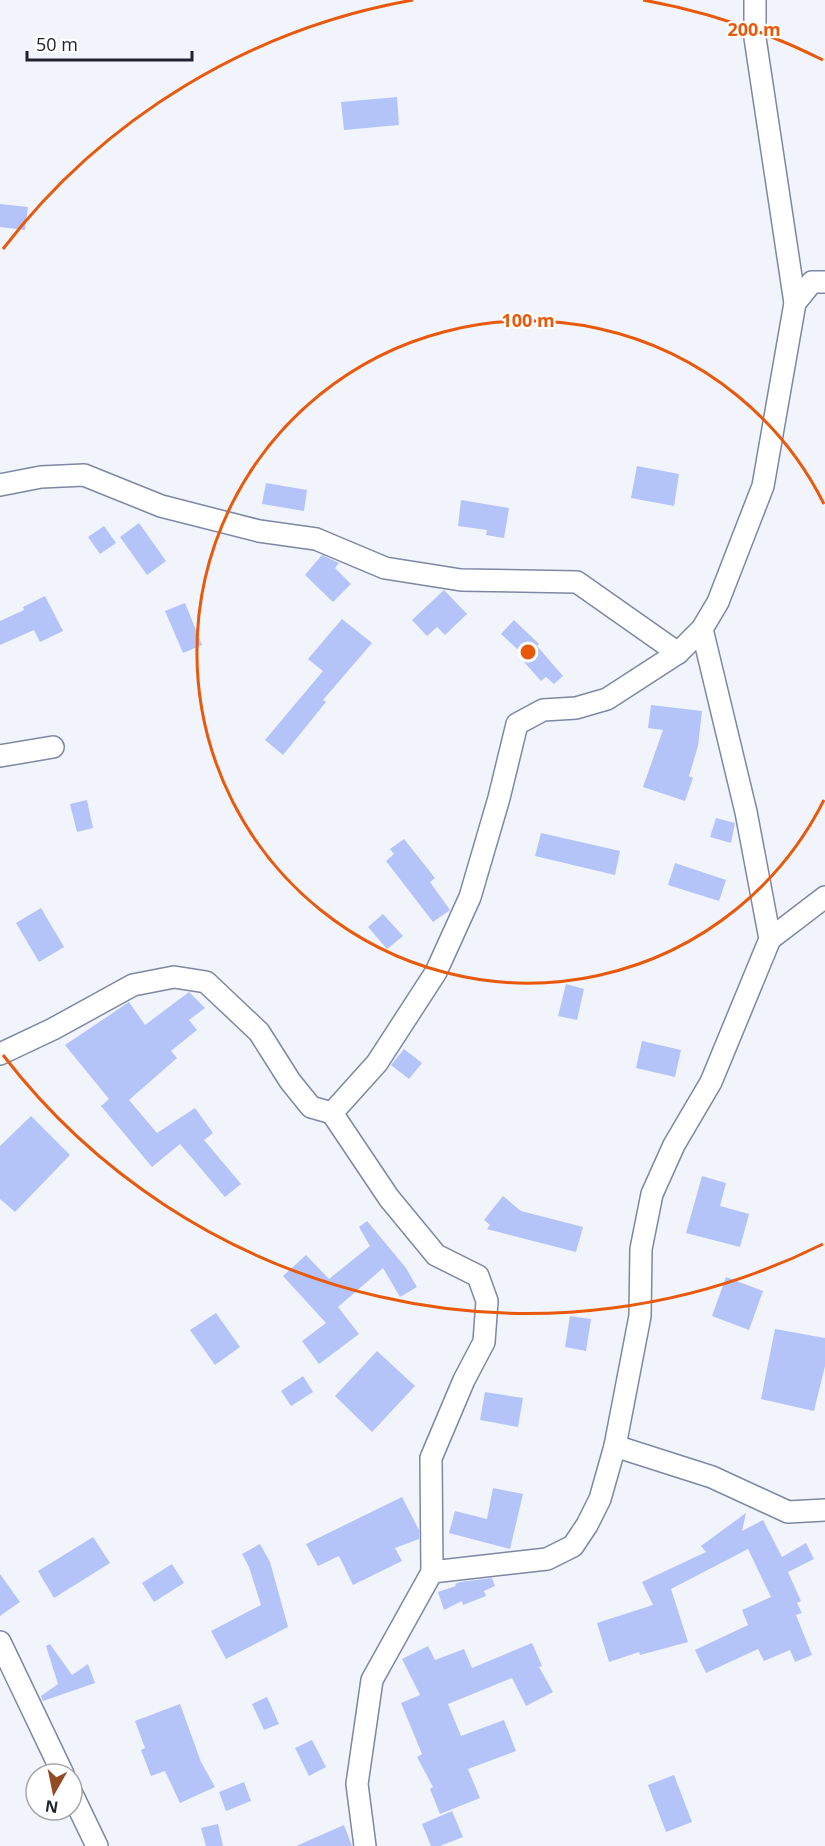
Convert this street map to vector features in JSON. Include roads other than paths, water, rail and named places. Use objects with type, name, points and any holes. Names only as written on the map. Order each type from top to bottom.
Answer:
[{"type":"street","points":[[332,1113],[377,1063],[436,972],[470,897],[500,798],[517,724],[543,710],[576,708],[607,699],[678,653],[702,629],[718,602],[763,486],[795,303],[755,38],[755,0]]},
{"type":"street","points":[[795,303],[812,282],[825,282]]},
{"type":"street","points":[[0,485],[41,477],[84,475],[161,506],[259,531],[316,539],[385,568],[461,580],[577,582],[678,653]]},
{"type":"street","points":[[702,629],[743,800],[771,939]]},
{"type":"street","points":[[0,756],[53,747]]},
{"type":"street","points":[[432,1572],[547,1559],[573,1546],[600,1499],[615,1446],[640,1317],[642,1249],[652,1194],[674,1146],[711,1082],[771,939],[825,897]]},
{"type":"street","points":[[0,1054],[53,1029],[133,985],[174,977],[206,982],[259,1032],[290,1081],[311,1107],[332,1113],[389,1198],[436,1255],[478,1276],[487,1302],[484,1342],[464,1380],[431,1458],[432,1572],[372,1680],[357,1784],[365,1846]]},
{"type":"street","points":[[615,1446],[712,1477],[788,1512],[825,1510]]},
{"type":"street","points":[[0,1642],[57,1762]]},
{"type":"street","points":[[84,1819],[97,1846]]}]
